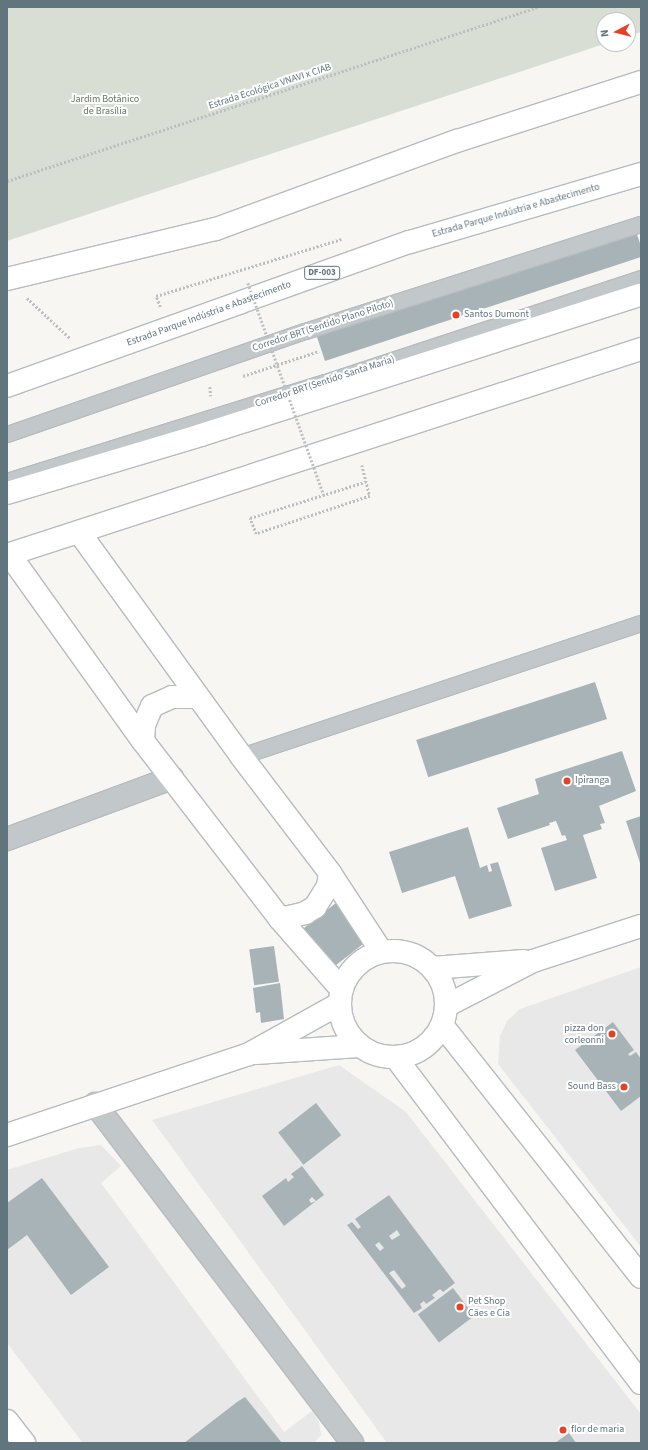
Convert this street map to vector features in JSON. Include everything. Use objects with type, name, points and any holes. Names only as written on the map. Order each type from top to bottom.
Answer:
[{"type":"main road","points":[[7,279],[216,229],[457,142],[641,82]]},
{"type":"main road","name":"Estrada Parque Indústria e Abastecimento","points":[[7,386],[410,242],[641,174]]},
{"type":"main road","points":[[7,493],[201,435],[641,295]]},
{"type":"main road","points":[[249,1054],[340,996],[356,964],[381,951],[409,953],[432,968],[443,985],[444,1015],[431,1042],[415,1053],[396,1058],[376,1055],[359,1046],[344,1027],[340,996],[143,741],[8,555],[641,349]]},
{"type":"main road","points":[[79,532],[241,756],[330,873],[381,951]]},
{"type":"main road","points":[[143,741],[144,725],[152,706],[172,697],[198,697]]},
{"type":"main road","points":[[280,919],[306,913],[315,906],[328,886],[330,873]]},
{"type":"main road","points":[[444,1015],[533,961],[641,926]]},
{"type":"main road","points":[[432,968],[533,961]]},
{"type":"main road","points":[[444,1015],[641,1277]]},
{"type":"main road","points":[[7,1134],[249,1054],[359,1046]]},
{"type":"main road","points":[[396,1058],[641,1383]]},
{"type":"main road","points":[[7,1421],[24,1443]]},
{"type":"street","points":[[7,839],[172,778]]},
{"type":"street","points":[[95,1104],[342,1439]]},
{"type":"lane","name":"Corredor BRT(Sentido Plano Piloto)","points":[[7,434],[305,331],[641,224]]},
{"type":"lane","name":"Corredor BRT(Sentido Santa Maria)","points":[[7,480],[318,385],[641,278]]},
{"type":"lane","points":[[241,756],[641,623]]},
{"type":"path","name":"Estrada Ecológica VNAVI x CIAB","points":[[7,181],[538,7]]},
{"type":"path","points":[[248,284],[324,495]]},
{"type":"path","points":[[24,295],[89,356]]},
{"type":"path","points":[[238,378],[319,351]]},
{"type":"path","points":[[276,382],[290,378]]},
{"type":"path","points":[[214,403],[208,387],[216,385]]},
{"type":"path","points":[[357,441],[365,482],[370,496],[256,534],[250,518],[365,482]]},
{"type":"shaded area","points":[[641,967],[641,1247],[498,1064],[500,1036],[507,1021],[520,1009]]},
{"type":"shaded area","points":[[339,1065],[406,1112],[641,1414],[641,1443],[387,1443],[152,1120]]},
{"type":"shaded area","points":[[101,1145],[121,1166],[101,1183],[284,1432],[312,1411],[319,1422],[321,1435],[314,1443],[83,1443],[7,1343],[7,1170],[79,1148]]},
{"type":"green space","name":"Jardim Botânico de Brasília","points":[[7,7],[641,7],[641,32],[636,34],[636,12],[596,12],[596,47],[7,241]]},
{"type":"building","points":[[635,229],[641,246],[641,257],[325,361],[316,334]]},
{"type":"building","points":[[595,682],[607,719],[428,777],[416,740]]},
{"type":"building","points":[[622,751],[636,791],[599,806],[605,823],[600,824],[602,829],[583,835],[597,878],[555,891],[541,848],[567,840],[565,835],[562,836],[556,821],[549,823],[550,825],[508,839],[497,808],[539,794],[535,779]]},
{"type":"building","points":[[641,816],[641,863],[640,863],[626,821]]},
{"type":"building","points":[[468,827],[480,868],[487,865],[489,872],[492,871],[490,864],[498,862],[512,906],[469,919],[455,876],[402,893],[389,852]]},
{"type":"building","points":[[345,896],[375,935],[321,977],[291,938]]},
{"type":"building","points":[[274,946],[279,982],[254,985],[249,949]]},
{"type":"building","points":[[280,983],[284,1019],[261,1023],[260,1012],[256,1013],[253,988]]},
{"type":"building","points":[[613,1022],[634,1050],[628,1054],[630,1056],[636,1052],[641,1059],[641,1096],[621,1111],[575,1050]]},
{"type":"building","points":[[316,1103],[341,1135],[303,1165],[278,1133]]},
{"type":"building","points":[[302,1166],[324,1195],[284,1226],[262,1196],[286,1178],[288,1182],[294,1177],[291,1174]],"holes":[[[312,1197],[316,1201],[311,1203],[309,1200]]]},
{"type":"building","points":[[42,1178],[109,1267],[71,1295],[27,1235],[7,1250],[7,1203]]},
{"type":"building","points":[[389,1195],[455,1283],[443,1292],[440,1289],[432,1295],[435,1298],[426,1304],[424,1301],[420,1304],[422,1308],[414,1313],[347,1225],[352,1222],[358,1229],[361,1227],[355,1219]],"holes":[[[397,1230],[400,1235],[392,1240],[389,1236]],[[379,1242],[384,1248],[380,1251],[375,1245]],[[394,1270],[406,1286],[402,1289],[389,1273]]]},
{"type":"building","points":[[453,1288],[474,1316],[439,1342],[418,1314]]},
{"type":"building","points":[[245,1397],[282,1443],[184,1443],[237,1402]]},
{"type":"building","points":[[569,1433],[576,1443],[555,1443]]},
{"type":"place","name":"Santos Dumont","points":[[456,315]]},
{"type":"place","name":"Ipiranga","points":[[567,781]]},
{"type":"place","name":"pizza don corleonni","points":[[612,1034]]},
{"type":"place","name":"Sound Bass","points":[[624,1087]]},
{"type":"place","name":"Pet Shop Cães e Cia","points":[[460,1307]]},
{"type":"place","name":"flor de maria","points":[[563,1430]]}]
